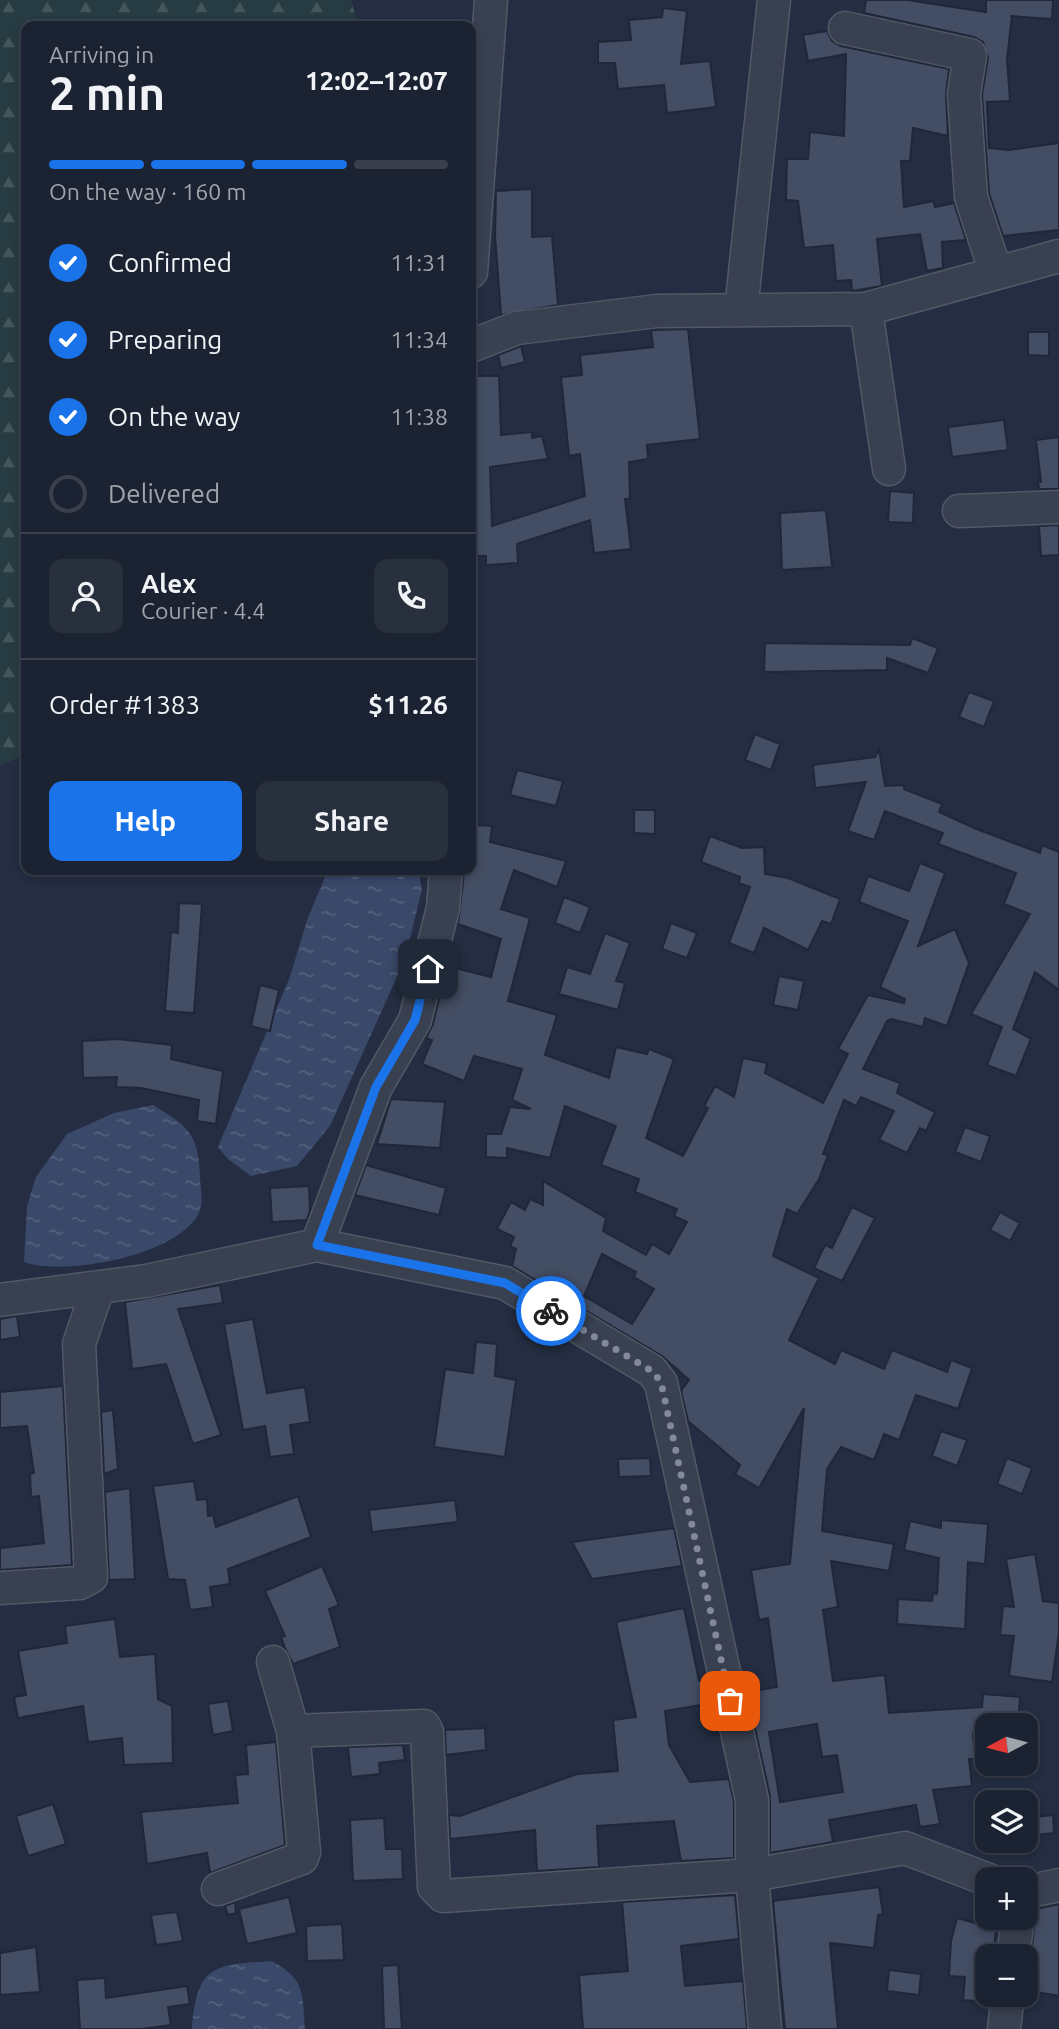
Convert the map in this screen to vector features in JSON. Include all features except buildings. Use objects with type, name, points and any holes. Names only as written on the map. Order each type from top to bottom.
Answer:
[{"type":"street","points":[[476,204],[491,0]]},
{"type":"street","points":[[741,310],[774,0]]},
{"type":"street","points":[[845,28],[970,55],[964,94],[971,197],[996,272]]},
{"type":"street","points":[[476,344],[517,328],[657,311],[866,309],[1059,256]]},
{"type":"street","points":[[866,309],[888,469]]},
{"type":"street","points":[[959,512],[1059,507]]},
{"type":"street","points":[[317,1245],[376,1087],[415,1020],[443,908],[446,875]]},
{"type":"street","points":[[0,1300],[98,1288],[251,1261],[317,1245],[505,1283],[652,1371],[661,1382],[752,1800],[752,1875],[765,2029]]},
{"type":"street","points":[[0,1588],[80,1583],[91,1577],[79,1344],[98,1288]]},
{"type":"street","points":[[218,1889],[302,1858],[304,1852],[293,1731],[289,1725],[273,1662]]},
{"type":"street","points":[[293,1731],[424,1726],[427,1732],[434,1887],[443,1896],[752,1875],[905,1848],[975,1875]]},
{"type":"street","points":[[1038,1889],[1059,1885]]},
{"type":"street","points":[[1004,2029],[1007,2007]]},
{"type":"green space","points":[[0,0],[351,0],[357,21],[21,21],[21,757],[0,765]]},
{"type":"water","points":[[326,875],[419,875],[422,889],[405,959],[330,1126],[297,1166],[251,1176],[228,1159],[218,1147],[290,977],[307,920]]},
{"type":"water","points":[[153,1105],[182,1125],[197,1149],[202,1203],[191,1224],[173,1238],[122,1258],[66,1266],[42,1266],[24,1262],[27,1206],[36,1177],[67,1134],[114,1113]]},
{"type":"water","points":[[272,1961],[297,1981],[302,1997],[305,2029],[192,2029],[198,1992],[212,1972],[235,1964]]},
{"type":"way so far","points":[[551,1311],[652,1371],[661,1382],[701,1577],[730,1701]]},
{"type":"route","points":[[428,969],[415,1020],[376,1087],[317,1245],[505,1283],[551,1311]]}]
